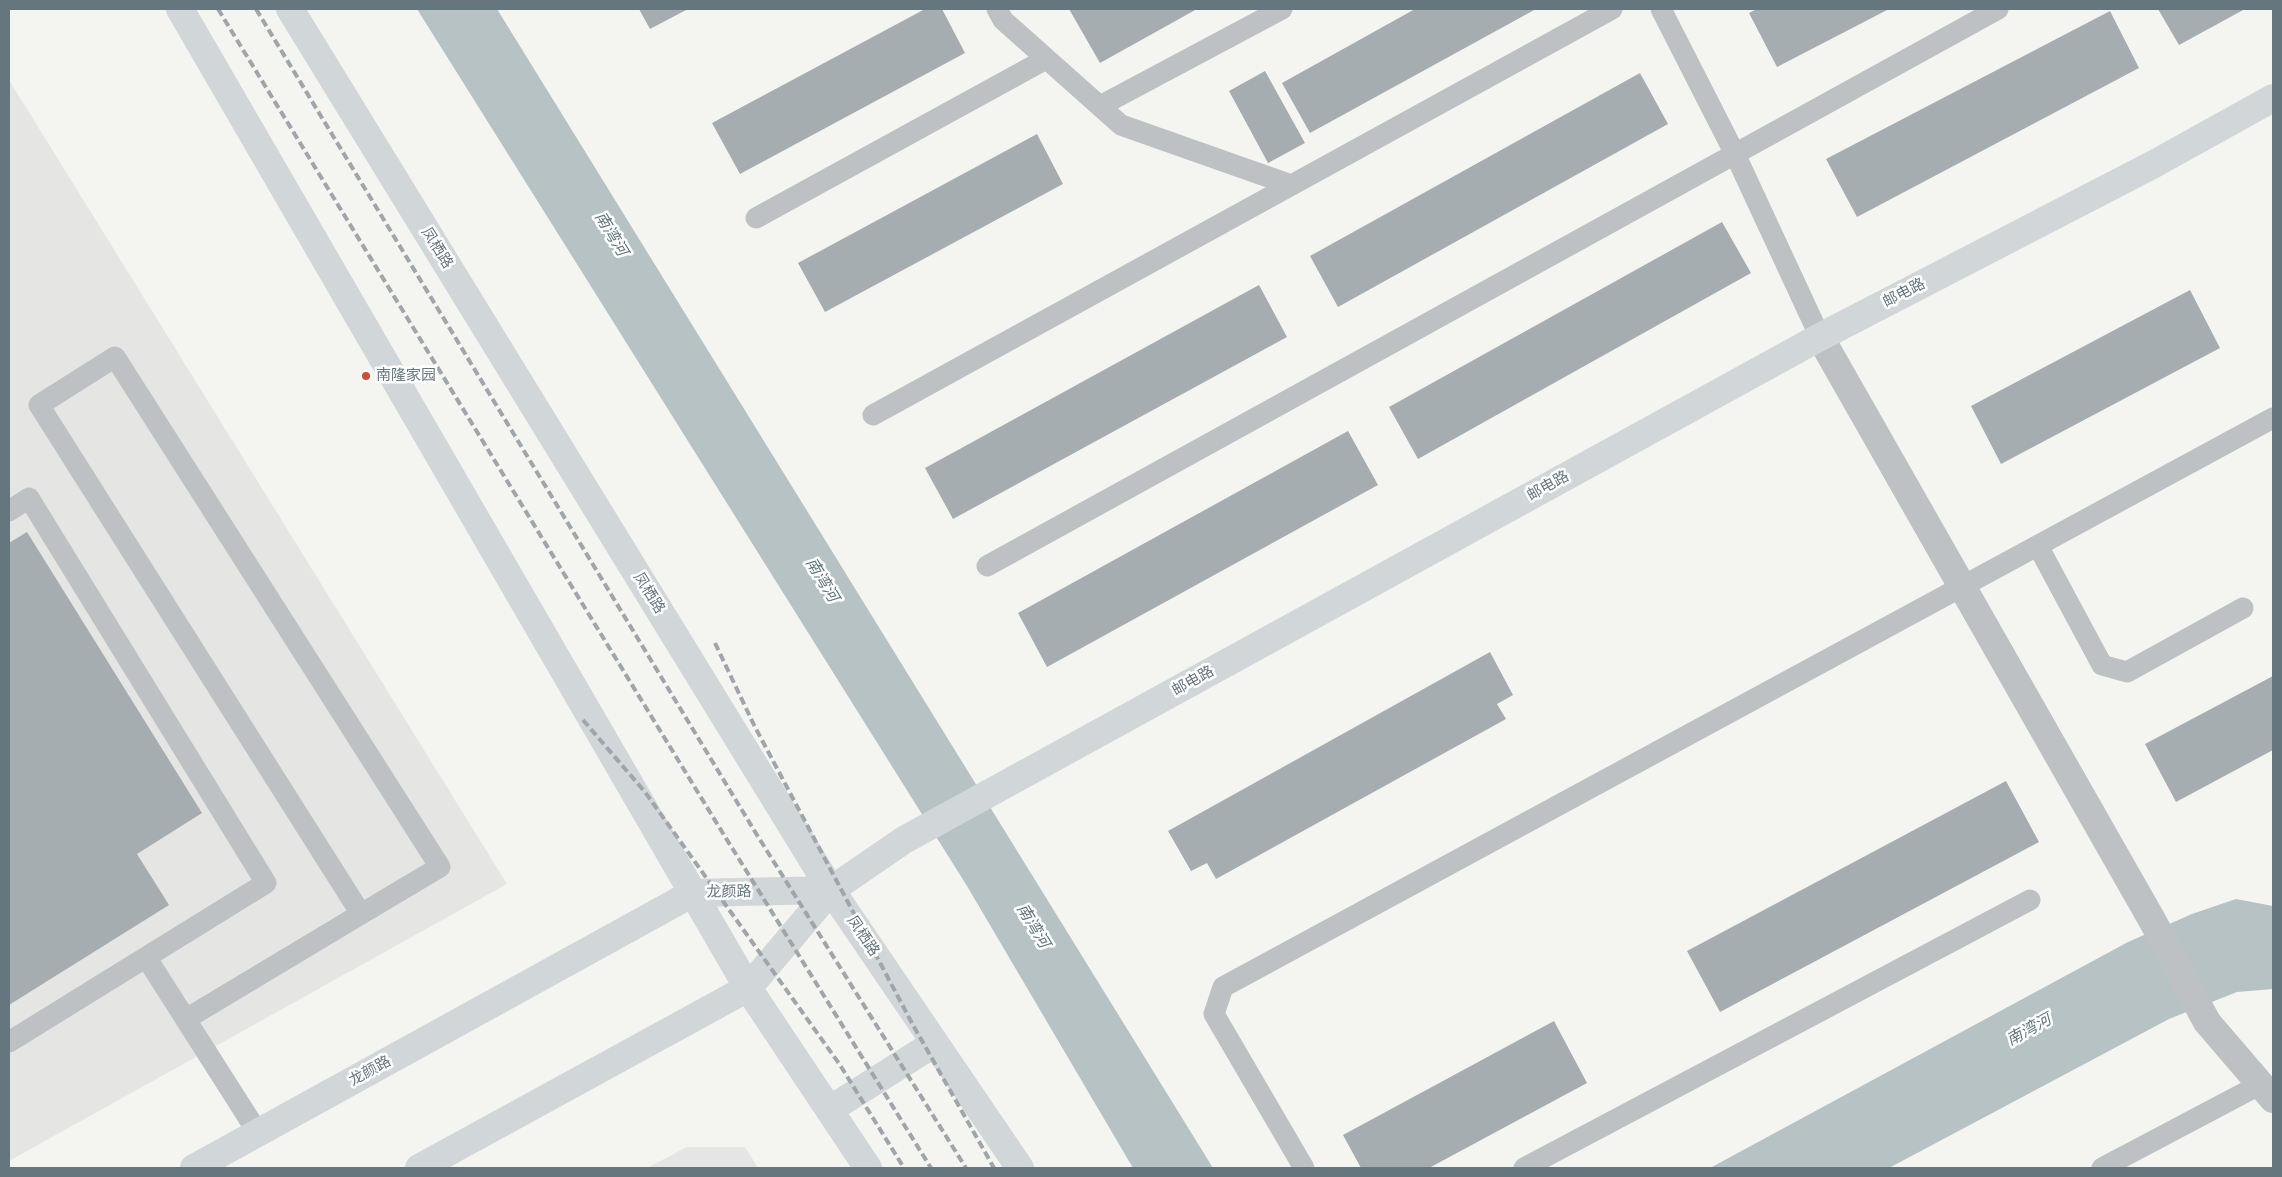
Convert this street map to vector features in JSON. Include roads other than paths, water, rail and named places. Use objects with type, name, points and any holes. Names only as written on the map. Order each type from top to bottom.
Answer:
[{"type":"street","points":[[180,9],[748,988],[868,1168]]},
{"type":"street","name":"凤栖路","points":[[290,9],[831,890],[1020,1168]]},
{"type":"street","name":"邮电路","points":[[831,890],[904,840],[1022,774],[1820,337],[2145,168],[2273,98]]},
{"type":"street","points":[[1820,337],[2152,920],[2207,1022],[2267,1091]]},
{"type":"street","points":[[419,1168],[748,988],[831,890]]},
{"type":"street","name":"龙颜路","points":[[194,1168],[693,892],[831,890]]},
{"type":"street","points":[[829,1110],[935,1043]]},
{"type":"lane","points":[[997,9],[1003,20],[1121,125],[1291,185]]},
{"type":"lane","points":[[1100,106],[1282,9]]},
{"type":"lane","points":[[873,415],[1612,9]]},
{"type":"lane","points":[[1661,9],[1735,154],[1820,337]]},
{"type":"lane","points":[[988,566],[1998,9]]},
{"type":"lane","points":[[756,218],[1046,59]]},
{"type":"lane","points":[[186,1019],[440,867],[115,358],[39,405],[361,914]]},
{"type":"lane","points":[[1304,1168],[1214,1014],[1223,987],[2273,418]]},
{"type":"lane","points":[[9,511],[30,498],[266,882],[9,1042]]},
{"type":"lane","points":[[2038,546],[2102,665],[2127,672],[2243,608]]},
{"type":"lane","points":[[1524,1168],[2030,900]]},
{"type":"lane","points":[[146,958],[258,1133]]},
{"type":"lane","points":[[2102,1168],[2267,1091]]},
{"type":"water","name":"南湾河","points":[[417,9],[497,9],[1213,1168],[1133,1168],[967,886]]},
{"type":"water","name":"南湾河","points":[[2236,899],[2273,906],[2273,989],[2237,992],[2169,1019],[1889,1168],[1710,1168],[2128,942],[2192,914]]},
{"type":"railway","points":[[218,9],[724,835],[931,1168]]},
{"type":"railway","points":[[256,9],[757,835],[966,1168]]},
{"type":"railway","points":[[715,643],[754,725],[913,1025],[994,1168]]},
{"type":"railway","points":[[583,720],[645,792],[840,1065],[904,1168]]},
{"type":"place","name":"南隆家园","points":[[366,376]]}]
